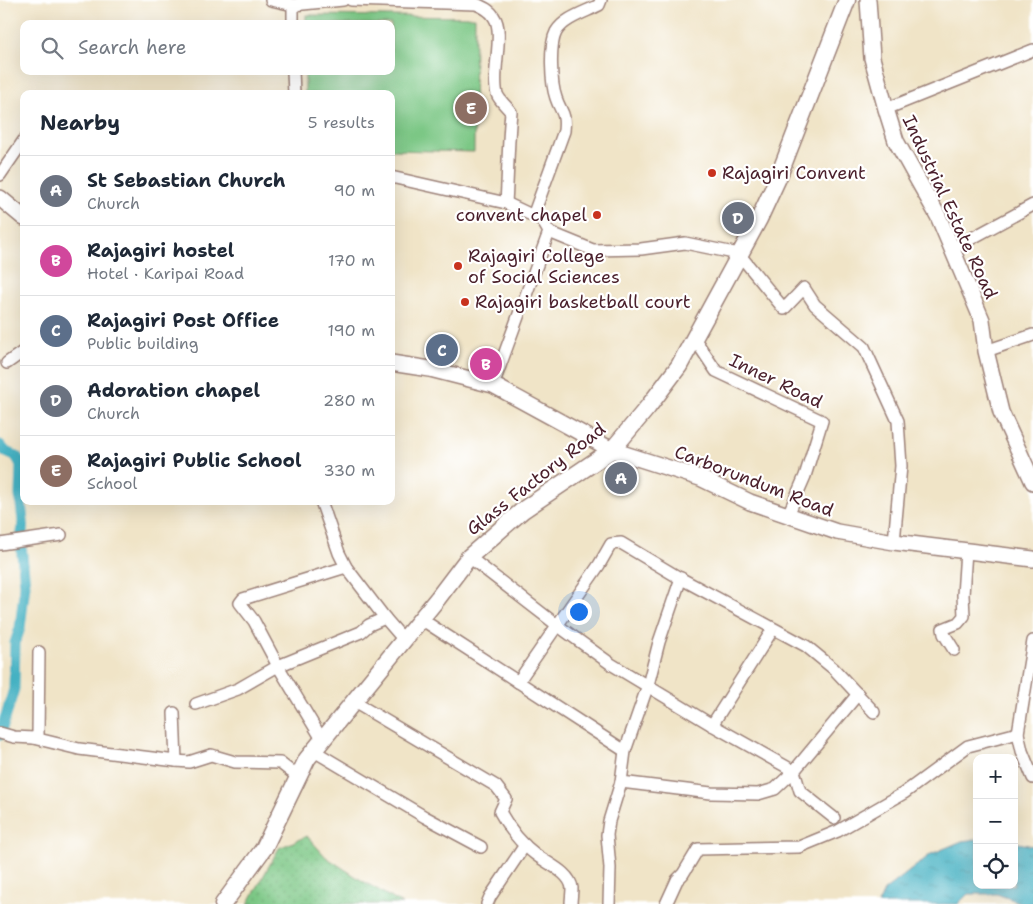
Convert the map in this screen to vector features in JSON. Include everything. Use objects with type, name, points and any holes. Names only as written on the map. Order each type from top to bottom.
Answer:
[{"type":"main road","name":"Glass Factory Road","points":[[223,904],[264,848],[307,759],[421,619],[469,556],[523,510],[612,450],[679,366],[759,219],[778,178],[847,0]]},
{"type":"street","points":[[271,0],[293,6],[343,0]]},
{"type":"street","points":[[351,0],[476,4],[487,9],[495,18],[498,28],[495,70],[497,95],[511,112],[506,203]]},
{"type":"street","points":[[533,216],[564,131],[566,118],[555,98],[551,71],[556,32],[566,22],[599,6],[601,0]]},
{"type":"street","name":"Industrial Estate Road","points":[[868,0],[872,58],[896,141],[938,216],[982,320],[986,351],[1002,412],[1033,482]]},
{"type":"street","points":[[293,6],[293,20]]},
{"type":"street","points":[[886,110],[1033,50]]},
{"type":"street","points":[[294,75],[294,90]]},
{"type":"street","points":[[0,175],[20,146]]},
{"type":"street","points":[[395,178],[506,203],[542,220],[549,232],[592,250],[641,249],[684,243],[740,254],[784,309],[804,288],[815,305],[864,347],[898,421],[901,466],[894,542]]},
{"type":"street","points":[[0,198],[20,215]]},
{"type":"street","points":[[952,249],[1033,205]]},
{"type":"street","points":[[493,385],[549,232]]},
{"type":"street","points":[[986,351],[1033,335]]},
{"type":"street","name":"Inner Road","points":[[694,338],[716,371],[822,421],[805,476],[788,515]]},
{"type":"street","points":[[7,363],[20,355]]},
{"type":"street","name":"Carborundum Road","points":[[395,364],[430,368],[493,385],[612,450],[700,478],[750,502],[837,532],[894,542],[1033,559]]},
{"type":"street","points":[[322,505],[339,554],[346,567],[404,640]]},
{"type":"street","points":[[0,544],[61,535]]},
{"type":"street","points":[[518,682],[599,566],[611,544],[621,543],[806,646],[834,669],[874,712]]},
{"type":"street","points":[[954,650],[943,629],[958,623],[964,616],[963,595],[966,550]]},
{"type":"street","points":[[469,556],[557,625],[612,664],[712,725],[794,771],[800,791],[834,818]]},
{"type":"street","points":[[346,567],[243,599],[240,603],[254,621],[318,746],[425,817],[481,847]]},
{"type":"street","points":[[609,904],[608,821],[621,782],[625,751],[648,685],[659,642],[681,578]]},
{"type":"street","points":[[196,704],[238,689],[278,666],[361,632],[369,625],[385,618]]},
{"type":"street","points":[[421,619],[625,751]]},
{"type":"street","points":[[712,725],[773,629]]},
{"type":"street","points":[[1033,641],[1018,733],[1022,751],[1033,778]]},
{"type":"street","points":[[34,738],[38,735],[39,652]]},
{"type":"street","points":[[621,782],[711,793],[758,794],[775,789],[794,771],[858,694]]},
{"type":"street","points":[[354,702],[496,786],[506,799],[500,812],[508,828],[534,854],[564,875],[572,886],[571,904]]},
{"type":"street","points":[[174,712],[176,760]]},
{"type":"street","points":[[666,904],[676,880],[683,874],[698,849],[799,847],[838,831],[904,794],[968,746],[1018,733]]},
{"type":"street","points":[[3,734],[14,737],[34,738],[80,749],[189,762],[211,755],[235,762],[280,763],[298,777]]},
{"type":"street","points":[[486,904],[525,845]]},
{"type":"green space","points":[[306,15],[475,17],[474,152],[395,150],[395,90],[305,90],[305,75],[395,75],[395,20],[306,20]]},
{"type":"green space","points":[[307,836],[326,857],[402,904],[248,904],[279,848]]},
{"type":"water","points":[[973,840],[973,889],[1018,889],[1018,843],[1033,846],[1033,904],[1024,904],[997,894],[968,894],[958,904],[878,904],[884,891],[931,854],[962,841]]},
{"type":"waterway","points":[[0,445],[6,452],[17,457],[20,463]]},
{"type":"waterway","points":[[0,735],[14,689],[15,643],[20,628],[25,585],[21,544],[23,521],[21,505]]},
{"type":"place","name":"Rajagiri Public School","points":[[471,108]]},
{"type":"place","name":"Rajagiri Convent","points":[[712,173]]},
{"type":"place","name":"convent chapel","points":[[597,215]]},
{"type":"place","name":"Adoration chapel","points":[[738,218]]},
{"type":"place","name":"Rajagiri College of Social Sciences","points":[[458,266]]},
{"type":"place","name":"Rajagiri basketball court","points":[[465,302]]},
{"type":"place","name":"Rajagiri Post Office","points":[[442,350]]},
{"type":"place","name":"Rajagiri hostel","points":[[486,364]]},
{"type":"place","name":"St Sebastian Church","points":[[621,478]]}]
